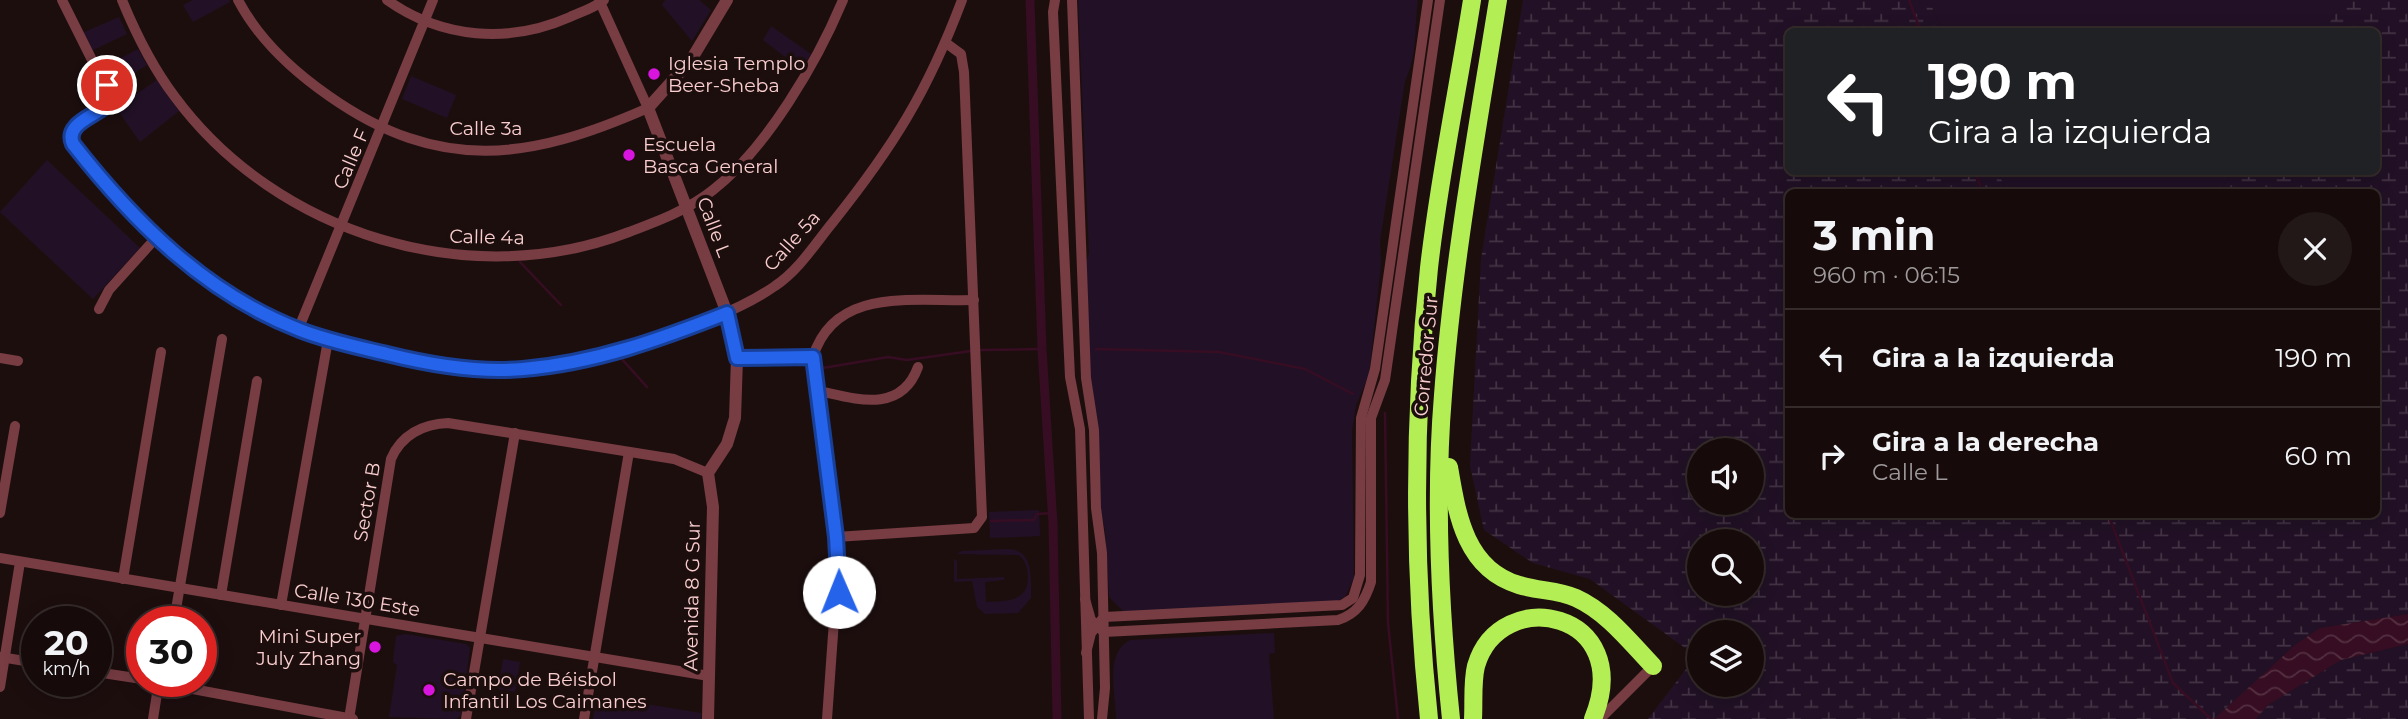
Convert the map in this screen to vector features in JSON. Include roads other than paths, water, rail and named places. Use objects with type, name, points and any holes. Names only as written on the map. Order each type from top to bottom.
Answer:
[{"type":"highway","name":"Corredor Sur","points":[[1429,719],[1419,626],[1416,542],[1418,395],[1429,265],[1472,0]]},
{"type":"highway","name":"Corredor Sur","points":[[1451,719],[1441,617],[1442,419],[1455,270],[1499,0]]},
{"type":"highway","points":[[1442,419],[1459,524],[1485,565],[1515,584],[1562,593],[1585,603],[1608,620],[1653,666]]},
{"type":"highway","points":[[1474,719],[1475,674],[1484,648],[1492,638],[1511,624],[1535,617],[1556,619],[1573,627],[1597,652],[1604,679],[1592,719]]},
{"type":"street","name":"Calle 5a","points":[[62,0],[110,96],[106,107],[73,129],[71,139],[97,175],[155,239],[247,306],[298,330],[402,358],[468,369],[523,369],[607,354],[664,338],[727,313],[778,285],[808,253],[903,127],[946,43],[961,0]]},
{"type":"street","name":"Calle 4a","points":[[122,0],[152,62],[191,117],[263,182],[341,226],[425,251],[471,257],[514,257],[599,244],[686,209],[730,176],[748,155],[816,59],[843,0]]},
{"type":"street","name":"Calle 3a","points":[[238,0],[265,41],[287,63],[346,108],[383,129],[443,148],[521,149],[572,139],[648,108],[691,60],[727,0]]},
{"type":"street","points":[[387,0],[425,22],[468,33],[510,34],[551,25],[601,1]]},
{"type":"street","name":"Calle F","points":[[298,330],[383,129],[433,0]]},
{"type":"street","points":[[1055,0],[1070,377],[1080,429],[1088,719]]},
{"type":"street","points":[[1072,0],[1086,378],[1094,430],[1104,617],[1105,688],[1102,719]]},
{"type":"street","points":[[1086,653],[1095,625],[1104,617],[1342,606],[1353,598],[1360,575],[1362,409],[1375,369],[1428,0]]},
{"type":"street","points":[[1085,599],[1095,625],[1104,632],[1338,620],[1349,617],[1367,596],[1371,582],[1371,418],[1385,380],[1440,0]]},
{"type":"street","name":"Calle L","points":[[601,1],[648,108],[727,313],[737,358],[735,418],[727,444],[708,473]]},
{"type":"street","points":[[836,537],[951,531],[974,528],[981,523],[963,63],[961,54],[946,43]]},
{"type":"street","points":[[1059,125],[1065,144],[1076,161]]},
{"type":"street","points":[[1062,198],[1076,161]]},
{"type":"street","points":[[99,309],[109,290],[155,239]]},
{"type":"street","points":[[827,719],[839,592],[836,537],[813,357],[824,332],[835,320],[855,307],[880,303],[974,300]]},
{"type":"street","points":[[177,606],[222,339]]},
{"type":"street","points":[[281,605],[328,340]]},
{"type":"street","points":[[123,579],[161,352]]},
{"type":"street","points":[[737,358],[813,357]]},
{"type":"street","points":[[0,358],[18,361]]},
{"type":"street","points":[[819,391],[862,401],[885,400],[906,390],[918,367]]},
{"type":"street","points":[[221,595],[257,381]]},
{"type":"street","name":"Sector B","points":[[349,719],[389,469],[395,449],[415,431],[437,423],[514,433],[674,459],[708,473]]},
{"type":"street","points":[[0,513],[15,426]]},
{"type":"street","points":[[466,719],[514,433]]},
{"type":"street","points":[[584,719],[629,452]]},
{"type":"street","name":"Avenida 8 G Sur","points":[[708,473],[713,507],[708,719]]},
{"type":"street","name":"Calle 130 Este","points":[[0,558],[709,676]]},
{"type":"street","points":[[0,687],[20,562]]},
{"type":"street","points":[[3,657],[21,660]]},
{"type":"street","points":[[1600,719],[1653,666]]},
{"type":"street","points":[[217,693],[354,719]]},
{"type":"street","points":[[153,719],[155,697]]},
{"type":"water","points":[[2408,614],[2408,644],[2341,660],[2268,705],[2256,719],[2214,719],[2295,645],[2320,628]]},
{"type":"waterway","points":[[1030,0],[1042,349],[1053,524],[1057,719]]},
{"type":"waterway","points":[[1909,0],[1920,28]]},
{"type":"waterway","points":[[1976,175],[1982,189]]},
{"type":"waterway","points":[[520,262],[561,305]]},
{"type":"waterway","points":[[981,350],[1042,349]]},
{"type":"waterway","points":[[1096,349],[1219,352],[1305,369],[1353,394]]},
{"type":"waterway","points":[[823,368],[888,357],[907,360],[971,351]]},
{"type":"waterway","points":[[620,357],[647,387]]},
{"type":"waterway","points":[[1385,413],[1388,623],[1398,719]]},
{"type":"waterway","points":[[991,521],[1034,520],[1037,514],[1052,513]]},
{"type":"waterway","points":[[2110,518],[2173,683],[2211,719]]},
{"type":"place","name":"Iglesia Templo Beer-Sheba","points":[[654,74]]},
{"type":"place","name":"Escuela Basca General","points":[[629,155]]},
{"type":"place","name":"Mini Super July Zhang","points":[[375,647]]},
{"type":"place","name":"Campo de Béisbol Infantil Los Caimanes","points":[[429,690]]}]
